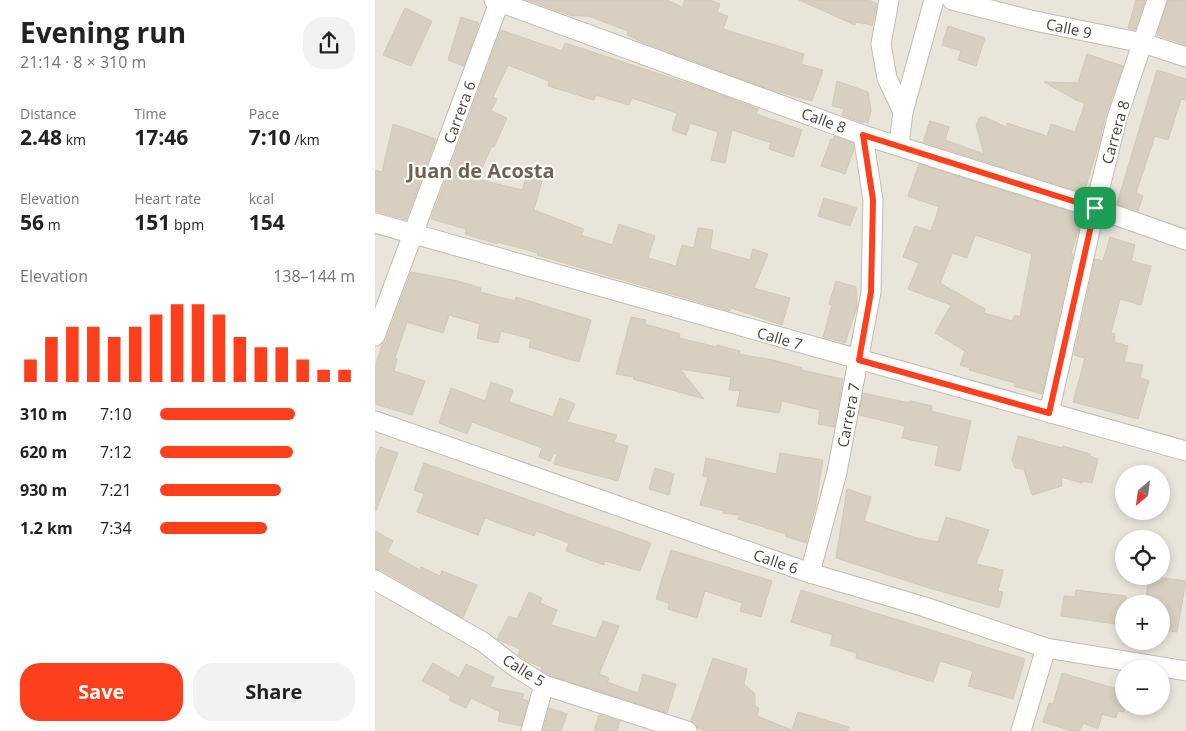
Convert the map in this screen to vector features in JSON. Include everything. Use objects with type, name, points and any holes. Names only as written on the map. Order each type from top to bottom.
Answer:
[{"type":"street","points":[[889,0],[881,44],[887,78],[903,112]]},
{"type":"street","points":[[899,145],[903,112],[934,0]]},
{"type":"street","name":"Calle 9","points":[[952,0],[1030,20],[1143,43],[1186,57]]},
{"type":"street","name":"Carrera 8","points":[[1049,413],[1117,118],[1157,0]]},
{"type":"street","name":"Calle 8","points":[[498,1],[863,135],[1095,208],[1186,240]]},
{"type":"street","name":"Carrera 6","points":[[375,336],[498,1]]},
{"type":"street","name":"Carrera 7","points":[[810,573],[837,472],[871,292],[873,200],[863,135]]},
{"type":"street","name":"Calle 7","points":[[375,223],[1186,451]]},
{"type":"street","name":"Calle 6","points":[[375,421],[810,573],[922,606],[1046,648],[1186,671]]},
{"type":"street","name":"Calle 5","points":[[375,580],[483,642],[514,666],[544,685],[687,731]]},
{"type":"street","points":[[1021,731],[1046,648]]},
{"type":"street","points":[[531,731],[544,685]]},
{"type":"shaded area","points":[[375,0],[1186,0],[1186,731],[375,731]]},
{"type":"building","points":[[527,0],[667,0],[682,7],[685,0],[709,0],[720,4],[717,12],[728,16],[723,29],[804,54],[801,64],[823,70],[812,101],[775,91],[642,42],[627,35],[628,31],[588,16],[572,16]]},
{"type":"building","points":[[799,0],[869,0],[877,4],[872,26],[856,22],[855,25]]},
{"type":"building","points":[[1136,0],[1145,0],[1135,30],[1128,28]]},
{"type":"building","points":[[1168,0],[1186,0],[1186,45],[1157,35]]},
{"type":"building","points":[[405,8],[432,21],[411,66],[383,55]]},
{"type":"building","points":[[461,17],[479,23],[464,66],[448,60]]},
{"type":"building","points":[[948,26],[985,38],[976,66],[958,60],[961,51],[942,45]]},
{"type":"building","points":[[501,30],[562,51],[565,43],[708,90],[758,109],[756,114],[802,130],[793,157],[769,149],[771,143],[732,130],[725,163],[711,160],[718,132],[690,123],[686,135],[672,130],[677,113],[632,98],[629,105],[596,95],[594,100],[548,86],[549,81],[508,65],[493,97],[497,99],[491,111],[507,118],[477,179],[522,190],[527,176],[542,181],[534,210],[584,229],[581,235],[612,245],[619,224],[655,236],[648,258],[676,266],[682,245],[694,248],[698,228],[713,230],[710,249],[750,260],[753,249],[768,254],[754,288],[790,298],[782,325],[731,308],[730,311],[537,255],[538,253],[498,242],[497,244],[465,234],[466,229],[431,219]]},
{"type":"building","points":[[1087,54],[1123,66],[1106,114],[1084,193],[923,142],[930,121],[949,127],[945,140],[984,154],[976,125],[980,117],[985,117],[1006,127],[1007,123],[1047,136],[1051,124],[1075,132],[1085,103],[1044,82],[1078,83]]},
{"type":"building","points":[[1157,70],[1186,79],[1186,100],[1181,99],[1168,140],[1155,136],[1136,193],[1143,196],[1138,211],[1117,204]]},
{"type":"building","points":[[837,81],[868,92],[871,110],[868,123],[842,115],[844,109],[832,106]]},
{"type":"building","points":[[393,124],[436,139],[406,220],[375,211],[375,170],[382,172]]},
{"type":"building","points":[[834,136],[853,143],[854,149],[845,174],[821,166],[831,139],[833,140]]},
{"type":"building","points":[[919,164],[1077,214],[1074,223],[1080,225],[1071,254],[1073,254],[1042,394],[1014,386],[1015,383],[969,370],[970,368],[960,365],[965,351],[935,333],[951,305],[908,289],[919,263],[903,257],[915,226],[931,231],[939,207],[908,196]],"holes":[[[975,235],[1032,254],[1020,317],[1015,315],[1012,321],[984,313],[985,309],[940,283],[952,253],[967,258]]]},
{"type":"building","points":[[824,198],[857,208],[850,226],[818,216]]},
{"type":"building","points":[[1110,237],[1135,245],[1131,261],[1151,266],[1141,305],[1120,299],[1111,333],[1115,334],[1114,342],[1128,346],[1124,362],[1143,365],[1140,378],[1149,381],[1138,419],[1073,402],[1085,358],[1074,355],[1095,259],[1103,261]]},
{"type":"building","points":[[411,272],[458,281],[481,288],[480,292],[515,301],[516,297],[591,320],[579,362],[529,347],[531,339],[501,331],[498,343],[477,338],[480,324],[449,315],[443,333],[407,322],[395,358],[397,359],[394,371],[425,381],[412,415],[375,404],[375,367]]},
{"type":"building","points":[[836,281],[856,287],[857,307],[845,343],[823,337],[832,305],[829,304]]},
{"type":"building","points":[[631,317],[646,320],[645,324],[680,334],[679,338],[717,347],[717,345],[740,351],[739,354],[773,360],[802,368],[801,370],[843,379],[834,427],[818,424],[820,410],[782,401],[779,413],[737,406],[740,391],[729,390],[731,377],[680,369],[704,399],[633,379],[634,377],[616,374]]},
{"type":"building","points":[[491,382],[513,390],[509,402],[553,417],[560,398],[575,404],[567,422],[617,435],[614,442],[628,446],[618,481],[554,464],[557,454],[554,453],[550,461],[539,457],[542,448],[472,422],[467,434],[439,423],[451,388],[485,401]]},
{"type":"building","points":[[863,393],[932,406],[931,411],[971,421],[960,471],[935,465],[939,446],[902,438],[905,426],[859,415]]},
{"type":"building","points":[[1018,436],[1063,448],[1063,446],[1090,454],[1090,456],[1098,459],[1092,483],[1083,481],[1082,483],[1061,477],[1062,486],[1032,495],[1024,469],[1015,468],[1012,460]]},
{"type":"building","points":[[380,447],[398,453],[376,511],[375,460]]},
{"type":"building","points":[[780,453],[823,460],[815,509],[806,543],[785,536],[786,534],[738,519],[739,515],[723,513],[723,511],[700,505],[708,477],[703,476],[706,458],[776,474]]},
{"type":"building","points":[[424,463],[651,543],[640,571],[605,561],[604,565],[566,551],[569,543],[536,531],[534,536],[485,518],[478,535],[417,512],[424,494],[414,490]]},
{"type":"building","points":[[655,468],[674,474],[669,495],[649,489]]},
{"type":"building","points":[[847,489],[871,497],[864,521],[917,538],[938,542],[946,517],[989,530],[976,564],[1003,570],[998,591],[1003,592],[999,608],[836,558]]},
{"type":"building","points":[[375,531],[393,541],[387,552],[420,570],[421,567],[440,576],[442,571],[477,585],[463,618],[381,570],[375,569]]},
{"type":"building","points":[[671,550],[772,581],[761,617],[740,611],[742,603],[705,591],[697,618],[668,609],[669,603],[656,599]]},
{"type":"building","points":[[1170,579],[1186,581],[1177,632],[1170,631],[1170,595],[1146,595],[1148,585],[1170,585]]},
{"type":"building","points":[[801,590],[1025,659],[1013,699],[968,686],[973,671],[940,661],[933,682],[856,658],[857,653],[830,645],[833,635],[791,622]]},
{"type":"building","points":[[1076,590],[1118,595],[1115,595],[1115,624],[1061,616],[1064,596],[1075,597]]},
{"type":"building","points":[[529,592],[542,598],[540,603],[557,610],[551,625],[596,638],[603,621],[619,626],[599,674],[609,678],[607,682],[638,693],[643,674],[676,684],[667,713],[549,675],[541,670],[542,667],[518,655],[520,649],[497,639],[509,616],[517,619]]},
{"type":"building","points":[[713,658],[747,669],[744,684],[755,694],[755,706],[759,708],[757,716],[792,730],[798,712],[849,727],[848,731],[706,731],[698,728],[691,721]]},
{"type":"building","points":[[433,663],[459,678],[466,664],[494,677],[490,687],[524,694],[522,699],[528,701],[521,726],[498,721],[500,712],[471,698],[466,708],[449,700],[451,696],[422,681]]},
{"type":"building","points":[[1062,673],[1115,688],[1115,715],[1117,715],[1116,718],[1102,714],[1098,729],[1083,723],[1080,731],[1071,731],[1043,722],[1049,703],[1053,704]]},
{"type":"building","points":[[549,708],[567,714],[561,731],[543,731]]},
{"type":"building","points":[[599,715],[620,721],[617,731],[594,731]]},
{"type":"district","name":"Juan de Acosta","points":[[481,170]]},
{"type":"route","points":[[863,135],[1095,208],[1049,413],[859,360],[871,292],[873,200],[863,135]]}]
